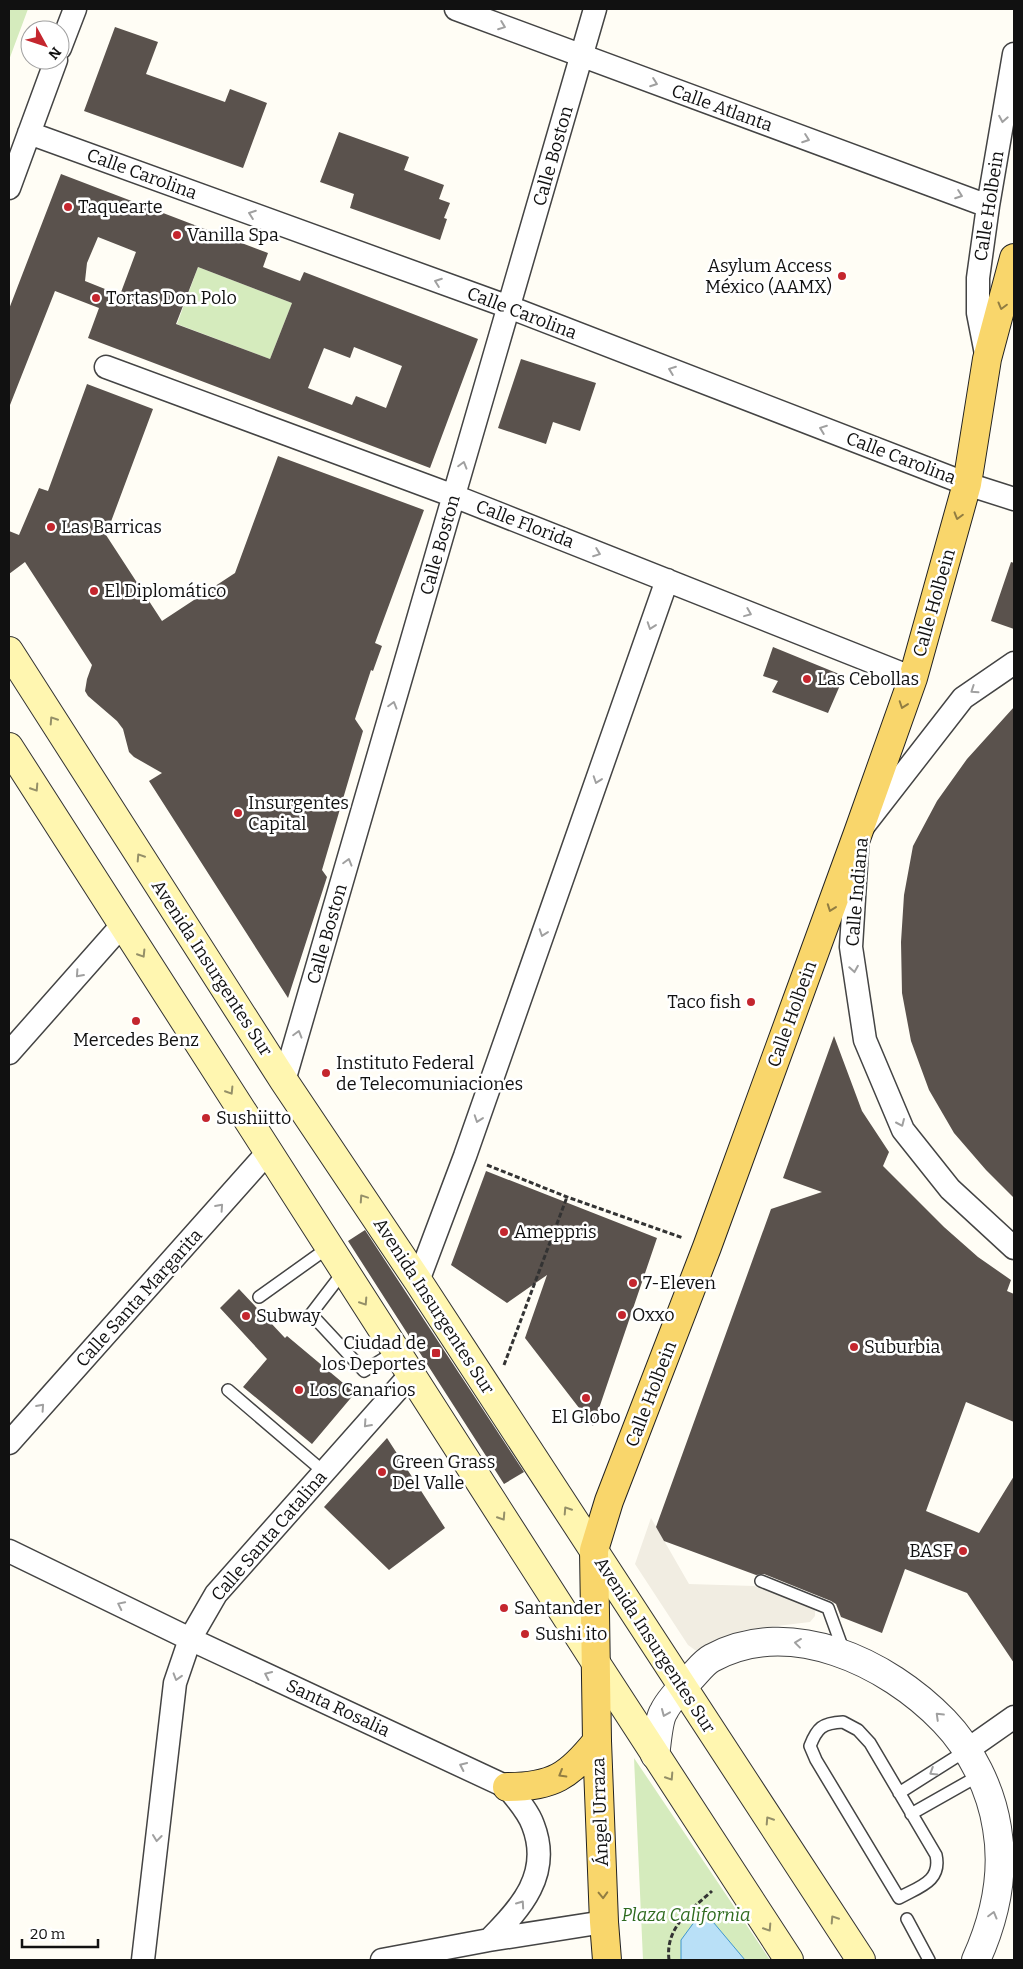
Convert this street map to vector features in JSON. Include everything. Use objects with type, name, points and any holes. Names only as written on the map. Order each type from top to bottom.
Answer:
[{"type":"main road","name":"Calle Holbein","points":[[596,1663],[594,1550],[610,1501],[707,1247],[858,833],[912,678],[967,484],[987,359],[1014,258]]},
{"type":"main road","name":"Avenida Insurgentes Sur","points":[[9,651],[284,1081],[418,1281],[861,1960]]},
{"type":"main road","points":[[9,747],[655,1755],[789,1960]]},
{"type":"main road","name":"Ángel Urraza","points":[[596,1663],[597,1741],[607,1960]]},
{"type":"main road","points":[[507,1787],[526,1787],[546,1783],[563,1775],[579,1763],[597,1741]]},
{"type":"street","name":"Calle Atlanta","points":[[456,9],[988,206]]},
{"type":"street","name":"Calle Boston","points":[[284,1081],[595,9]]},
{"type":"street","name":"Calle Holbein","points":[[987,359],[978,313],[978,278],[988,206],[1014,54]]},
{"type":"street","points":[[9,188],[52,70]]},
{"type":"street","name":"Calle Carolina","points":[[29,133],[509,307],[967,484],[1014,499]]},
{"type":"street","name":"Calle Florida","points":[[106,367],[454,496],[912,678]]},
{"type":"street","points":[[418,1281],[465,1156],[667,580]]},
{"type":"street","name":"Calle Indiana","points":[[1014,663],[963,698],[858,833],[851,947],[865,1040],[903,1130],[950,1190],[1014,1248]]},
{"type":"street","points":[[9,1053],[123,924]]},
{"type":"street","name":"Calle Santa Margarita","points":[[9,1443],[268,1152]]},
{"type":"street","name":"Calle Santa Catalina","points":[[143,1960],[175,1683],[190,1639],[216,1594],[411,1374]]},
{"type":"street","name":"Santa Rosalia","points":[[9,1551],[190,1639],[507,1787],[533,1824],[538,1845],[538,1871],[526,1897],[514,1915],[489,1940]]},
{"type":"street","points":[[655,1755],[663,1712],[682,1687],[710,1658],[748,1643],[788,1642],[824,1646],[857,1659],[919,1697],[945,1722],[967,1750],[990,1800],[1007,1858],[999,1883],[994,1911],[976,1960]]},
{"type":"street","points":[[967,1750],[1014,1717]]},
{"type":"street","points":[[382,1960],[489,1940],[604,1922]]},
{"type":"lane","points":[[259,1297],[329,1247]]},
{"type":"lane","points":[[344,1271],[311,1314],[364,1370],[396,1351]]},
{"type":"lane","points":[[228,1390],[324,1472]]},
{"type":"lane","points":[[761,1581],[828,1608],[845,1654]]},
{"type":"lane","points":[[843,1722],[858,1730],[870,1744],[899,1793],[936,1855],[938,1865],[936,1874],[928,1881],[898,1898],[816,1760],[810,1746],[816,1732],[829,1723],[843,1722]]},
{"type":"lane","points":[[899,1793],[967,1750]]},
{"type":"lane","points":[[911,1814],[980,1775]]},
{"type":"lane","points":[[907,1919],[929,1960]]},
{"type":"path","points":[[465,1156],[567,1197],[707,1247]]},
{"type":"path","points":[[492,1396],[567,1197]]},
{"type":"path","points":[[669,1960],[668,1948],[678,1921],[712,1891]]},
{"type":"green space","points":[[9,9],[28,9],[24,20],[20,20],[20,30],[9,60]]},
{"type":"green space","points":[[198,267],[292,303],[270,359],[177,324]]},
{"type":"green space","name":"Plaza California","points":[[634,1758],[770,1960],[643,1960]]},
{"type":"shaded area","points":[[651,1518],[689,1584],[754,1586],[812,1606],[815,1610],[815,1616],[810,1622],[744,1630],[706,1649],[695,1650],[688,1645],[635,1564]]},
{"type":"water","points":[[703,1910],[745,1960],[681,1960],[681,1940]]},
{"type":"building","points":[[115,27],[158,42],[146,74],[225,102],[230,89],[267,103],[243,168],[84,111]]},
{"type":"building","points":[[339,132],[409,157],[404,170],[444,185],[439,199],[450,203],[444,218],[447,219],[440,240],[350,208],[354,194],[320,182]]},
{"type":"building","points":[[61,174],[268,253],[263,267],[300,281],[304,272],[478,339],[430,468],[88,338],[99,308],[55,291],[9,405],[9,309]],"holes":[[[98,237],[136,252],[120,295],[85,281],[87,263]],[[198,267],[292,303],[270,359],[176,324]],[[354,347],[402,366],[386,408],[356,396],[352,405],[308,388],[324,348],[350,358]]]},
{"type":"building","points":[[521,359],[596,383],[580,431],[553,422],[546,444],[498,428]]},
{"type":"building","points":[[87,384],[153,409],[106,535],[162,621],[235,573],[278,456],[424,510],[375,643],[382,646],[373,671],[371,670],[355,719],[363,731],[322,870],[327,877],[288,998],[149,781],[162,773],[134,757],[129,752],[123,729],[117,721],[88,696],[85,691],[92,665],[25,562],[9,574],[9,531],[19,535],[39,488],[48,491]]},
{"type":"building","points":[[1011,562],[1014,563],[1014,629],[991,621]]},
{"type":"building","name":"Las Cebollas","points":[[773,647],[844,676],[828,713],[772,692],[778,681],[763,676]]},
{"type":"building","points":[[1014,707],[1014,1198],[986,1170],[954,1133],[929,1090],[911,1041],[902,993],[901,942],[904,895],[913,846],[937,801],[967,759]]},
{"type":"building","name":"Suburbia","points":[[834,1036],[862,1111],[889,1152],[883,1166],[944,1227],[978,1257],[1011,1280],[1007,1291],[1014,1294],[1014,1422],[966,1402],[926,1511],[979,1533],[1014,1476],[1014,1663],[967,1593],[905,1569],[882,1633],[841,1617],[836,1604],[831,1601],[764,1574],[756,1575],[664,1541],[656,1527],[771,1209],[822,1192],[783,1178]]},
{"type":"building","points":[[486,1171],[657,1238],[593,1426],[525,1338],[547,1275],[507,1303],[451,1265]]},
{"type":"building","points":[[365,1230],[524,1472],[504,1484],[348,1241]]},
{"type":"building","name":"Los Canarios","points":[[239,1289],[285,1338],[287,1336],[355,1393],[312,1444],[243,1387],[267,1359],[220,1308]]},
{"type":"building","name":"Green Grass Del Valle","points":[[387,1438],[445,1528],[389,1570],[324,1507]]},
{"type":"place","name":"Taquearte","points":[[68,207]]},
{"type":"place","name":"Vanilla Spa","points":[[177,235]]},
{"type":"place","name":"Asylum Access México (AAMX)","points":[[842,276]]},
{"type":"place","name":"Tortas Don Polo","points":[[96,298]]},
{"type":"place","name":"Las Barricas","points":[[51,527]]},
{"type":"place","name":"El Diplomático","points":[[94,591]]},
{"type":"place","name":"Las Cebollas","points":[[807,679]]},
{"type":"place","name":"Insurgentes Capital","points":[[238,813]]},
{"type":"place","name":"Taco fish","points":[[751,1002]]},
{"type":"place","name":"Mercedes Benz","points":[[136,1021]]},
{"type":"place","name":"Instituto Federal de Telecomuniaciones","points":[[326,1073]]},
{"type":"place","name":"Sushiitto","points":[[206,1118]]},
{"type":"place","name":"Ameppris","points":[[504,1232]]},
{"type":"place","name":"7-Eleven","points":[[633,1283]]},
{"type":"place","name":"Oxxo","points":[[622,1315]]},
{"type":"place","name":"Subway","points":[[246,1316]]},
{"type":"place","name":"Suburbia","points":[[854,1347]]},
{"type":"place","name":"Ciudad de los Deportes","points":[[436,1353]]},
{"type":"place","name":"Los Canarios","points":[[299,1390]]},
{"type":"place","name":"El Globo","points":[[586,1398]]},
{"type":"place","name":"Green Grass Del Valle","points":[[382,1472]]},
{"type":"place","name":"BASF","points":[[963,1551]]},
{"type":"place","name":"Santander","points":[[504,1608]]},
{"type":"place","name":"Sushi ito","points":[[525,1634]]}]
